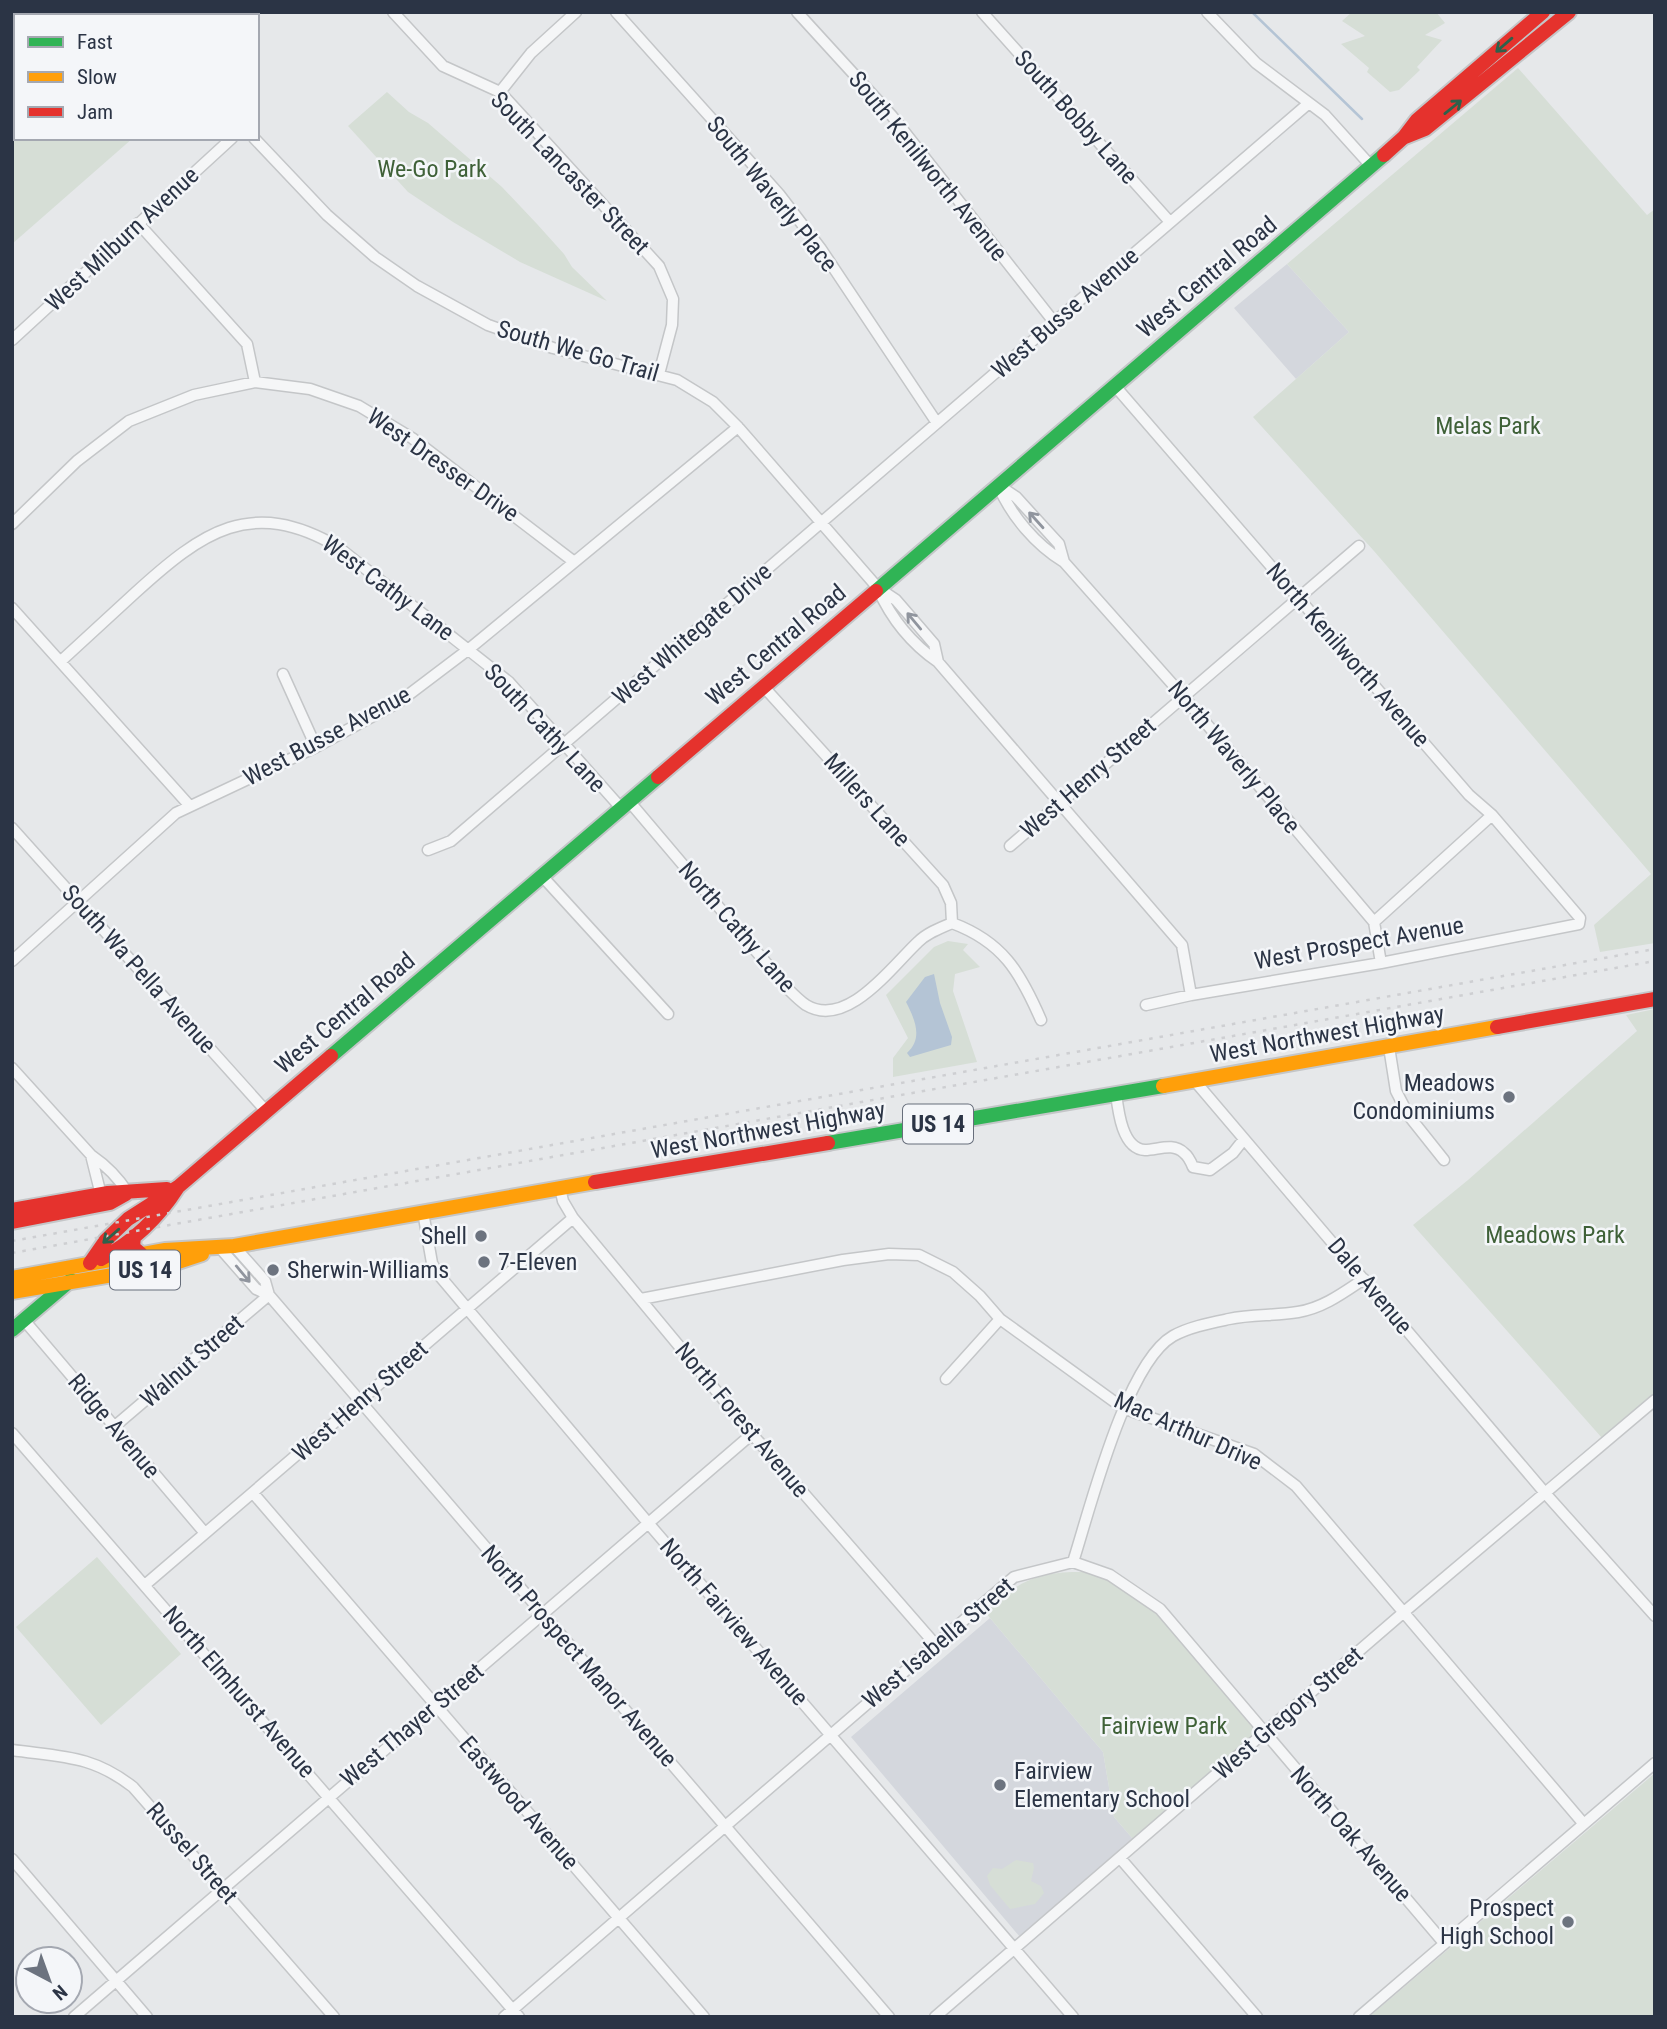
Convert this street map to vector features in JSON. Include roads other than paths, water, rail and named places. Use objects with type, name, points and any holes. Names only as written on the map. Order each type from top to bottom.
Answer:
[{"type":"main road","name":"West Central Road","points":[[90,1263],[99,1246],[132,1217],[155,1199],[178,1187],[1404,138],[1417,120],[1543,12]]},
{"type":"main road","name":"West Central Road","points":[[1404,138],[1425,129],[1569,12]]},
{"type":"main road","name":"West Northwest Highway","points":[[12,1292],[166,1266],[227,1247],[423,1212],[1655,999]]},
{"type":"main road","name":"West Central Road","points":[[12,1330],[90,1263],[114,1253],[134,1236],[169,1205],[178,1187]]},
{"type":"main road","points":[[12,1222],[128,1194],[178,1187]]},
{"type":"main road","points":[[12,1210],[106,1199],[122,1203],[132,1217]]},
{"type":"main road","points":[[134,1236],[133,1247],[141,1254]]},
{"type":"main road","name":"West Northwest Highway","points":[[12,1278],[165,1250],[227,1247]]},
{"type":"street","name":"South Lancaster Street","points":[[393,12],[443,66],[500,92],[659,266],[673,299],[672,324],[659,374]]},
{"type":"street","points":[[500,92],[530,53],[576,12]]},
{"type":"street","name":"South Waverly Place","points":[[617,12],[779,194],[821,249],[937,423]]},
{"type":"street","name":"South Kenilworth Avenue","points":[[797,12],[892,116],[1054,322]]},
{"type":"street","name":"South Bobby Lane","points":[[982,12],[1170,222]]},
{"type":"street","points":[[1206,12],[1256,64],[1325,115],[1371,166]]},
{"type":"street","name":"West Busse Avenue","points":[[820,523],[1309,103]]},
{"type":"street","name":"West Milburn Avenue","points":[[12,340],[230,140]]},
{"type":"street","name":"South We Go Trail","points":[[256,140],[327,215],[375,257],[417,286],[488,325],[554,348],[677,380],[713,402],[738,427],[878,588],[887,608],[920,650],[938,662],[1182,945],[1191,995]]},
{"type":"street","points":[[138,223],[247,344],[256,382]]},
{"type":"street","name":"West Dresser Drive","points":[[12,524],[77,461],[129,421],[194,395],[256,382],[310,389],[359,406],[412,438],[573,561]]},
{"type":"street","name":"North Kenilworth Avenue","points":[[1115,386],[1469,794],[1492,815],[1577,914],[1579,924]]},
{"type":"street","name":"West Busse Avenue","points":[[12,961],[176,813],[316,747],[399,702],[468,649],[738,427]]},
{"type":"street","name":"North Waverly Place","points":[[998,485],[1016,497],[1059,544],[1064,562],[1183,696],[1374,922]]},
{"type":"street","name":"West Cathy Lane","points":[[61,661],[154,575],[188,548],[215,532],[260,522],[294,526],[315,533],[338,547],[468,649]]},
{"type":"street","name":"West Whitegate Drive","points":[[428,850],[451,841],[820,523]]},
{"type":"street","name":"West Henry Street","points":[[1010,846],[1359,546]]},
{"type":"street","points":[[12,608],[189,806]]},
{"type":"street","name":"South Cathy Lane","points":[[468,649],[509,682],[564,745],[625,805]]},
{"type":"street","points":[[283,674],[316,747]]},
{"type":"street","name":"Millers Lane","points":[[763,686],[943,885],[951,903],[952,923]]},
{"type":"street","name":"North Cathy Lane","points":[[625,805],[789,990],[806,1005],[821,1010],[830,1009],[845,1005],[865,994],[880,983],[919,940],[952,923]]},
{"type":"street","points":[[1381,963],[1374,922],[1492,815]]},
{"type":"street","name":"South Wa Pella Avenue","points":[[12,828],[266,1111]]},
{"type":"street","points":[[542,876],[668,1014]]},
{"type":"street","points":[[952,923],[974,932],[1011,964],[1023,981],[1041,1020]]},
{"type":"street","name":"West Prospect Avenue","points":[[1146,1005],[1579,924]]},
{"type":"street","points":[[1389,1046],[1396,1091],[1409,1116],[1444,1160]]},
{"type":"street","points":[[12,1068],[91,1155],[107,1166],[128,1194]]},
{"type":"street","name":"Dale Avenue","points":[[1194,1080],[1545,1493],[1655,1616]]},
{"type":"street","points":[[1116,1093],[1121,1128],[1135,1146],[1142,1150],[1168,1147],[1178,1149],[1194,1167],[1210,1170],[1233,1153],[1244,1139]]},
{"type":"street","points":[[91,1155],[106,1199]]},
{"type":"street","name":"North Forest Avenue","points":[[560,1188],[563,1201],[573,1218],[752,1434],[935,1644]]},
{"type":"street","name":"North Fairview Avenue","points":[[423,1212],[435,1268],[467,1309],[1073,2017]]},
{"type":"street","name":"West Henry Street","points":[[146,1584],[573,1218]]},
{"type":"street","name":"North Prospect Manor Avenue","points":[[227,1247],[256,1289],[269,1295],[889,2017]]},
{"type":"street","name":"Mac Arthur Drive","points":[[641,1299],[843,1259],[889,1254],[919,1255],[953,1272],[980,1296],[1000,1319],[1123,1408],[1254,1454],[1296,1486],[1583,1823]]},
{"type":"street","points":[[1073,1562],[1123,1408],[1152,1355],[1172,1337],[1204,1324],[1238,1317],[1299,1312],[1322,1306],[1364,1279]]},
{"type":"street","name":"Walnut Street","points":[[115,1426],[269,1295]]},
{"type":"street","points":[[946,1379],[1000,1319]]},
{"type":"street","name":"Ridge Avenue","points":[[24,1320],[204,1532]]},
{"type":"street","name":"West Gregory Street","points":[[936,2017],[1404,1612],[1654,1401]]},
{"type":"street","name":"North Elmhurst Avenue","points":[[12,1433],[146,1584],[512,2014]]},
{"type":"street","name":"West Thayer Street","points":[[74,2017],[752,1434]]},
{"type":"street","name":"Eastwood Avenue","points":[[253,1493],[704,2017]]},
{"type":"street","name":"West Isabella Street","points":[[512,2014],[619,1918],[1014,1577],[1073,1562]]},
{"type":"street","name":"North Oak Avenue","points":[[1073,1562],[1110,1575],[1160,1609],[1444,1943]]},
{"type":"street","name":"Russel Street","points":[[12,1750],[84,1760],[119,1776],[145,1799],[334,2017]]},
{"type":"street","points":[[1359,2017],[1655,1763]]},
{"type":"street","points":[[1120,1858],[1256,2017]]},
{"type":"street","points":[[12,1859],[148,2017]]},
{"type":"water","points":[[934,974],[940,1003],[952,1037],[951,1045],[910,1057],[907,1053],[915,1041],[916,1028],[906,1002],[925,977]]},
{"type":"waterway","points":[[1252,12],[1362,119]]},
{"type":"railway","points":[[12,1241],[1655,949]]},
{"type":"railway","points":[[12,1253],[1655,961]]},
{"type":"place","name":"Meadows Condominiums","points":[[1509,1097]]},
{"type":"place","name":"Shell","points":[[481,1236]]},
{"type":"place","name":"7-Eleven","points":[[484,1262]]},
{"type":"place","name":"Sherwin-Williams","points":[[273,1270]]},
{"type":"place","name":"Fairview Elementary School","points":[[1000,1785]]},
{"type":"place","name":"Prospect High School","points":[[1568,1922]]},
{"type":"park label","name":"We-Go Park","points":[[432,169]]},
{"type":"park label","name":"Melas Park","points":[[1488,426]]},
{"type":"park label","name":"Meadows Park","points":[[1555,1235]]},
{"type":"park label","name":"Fairview Park","points":[[1164,1726]]}]
